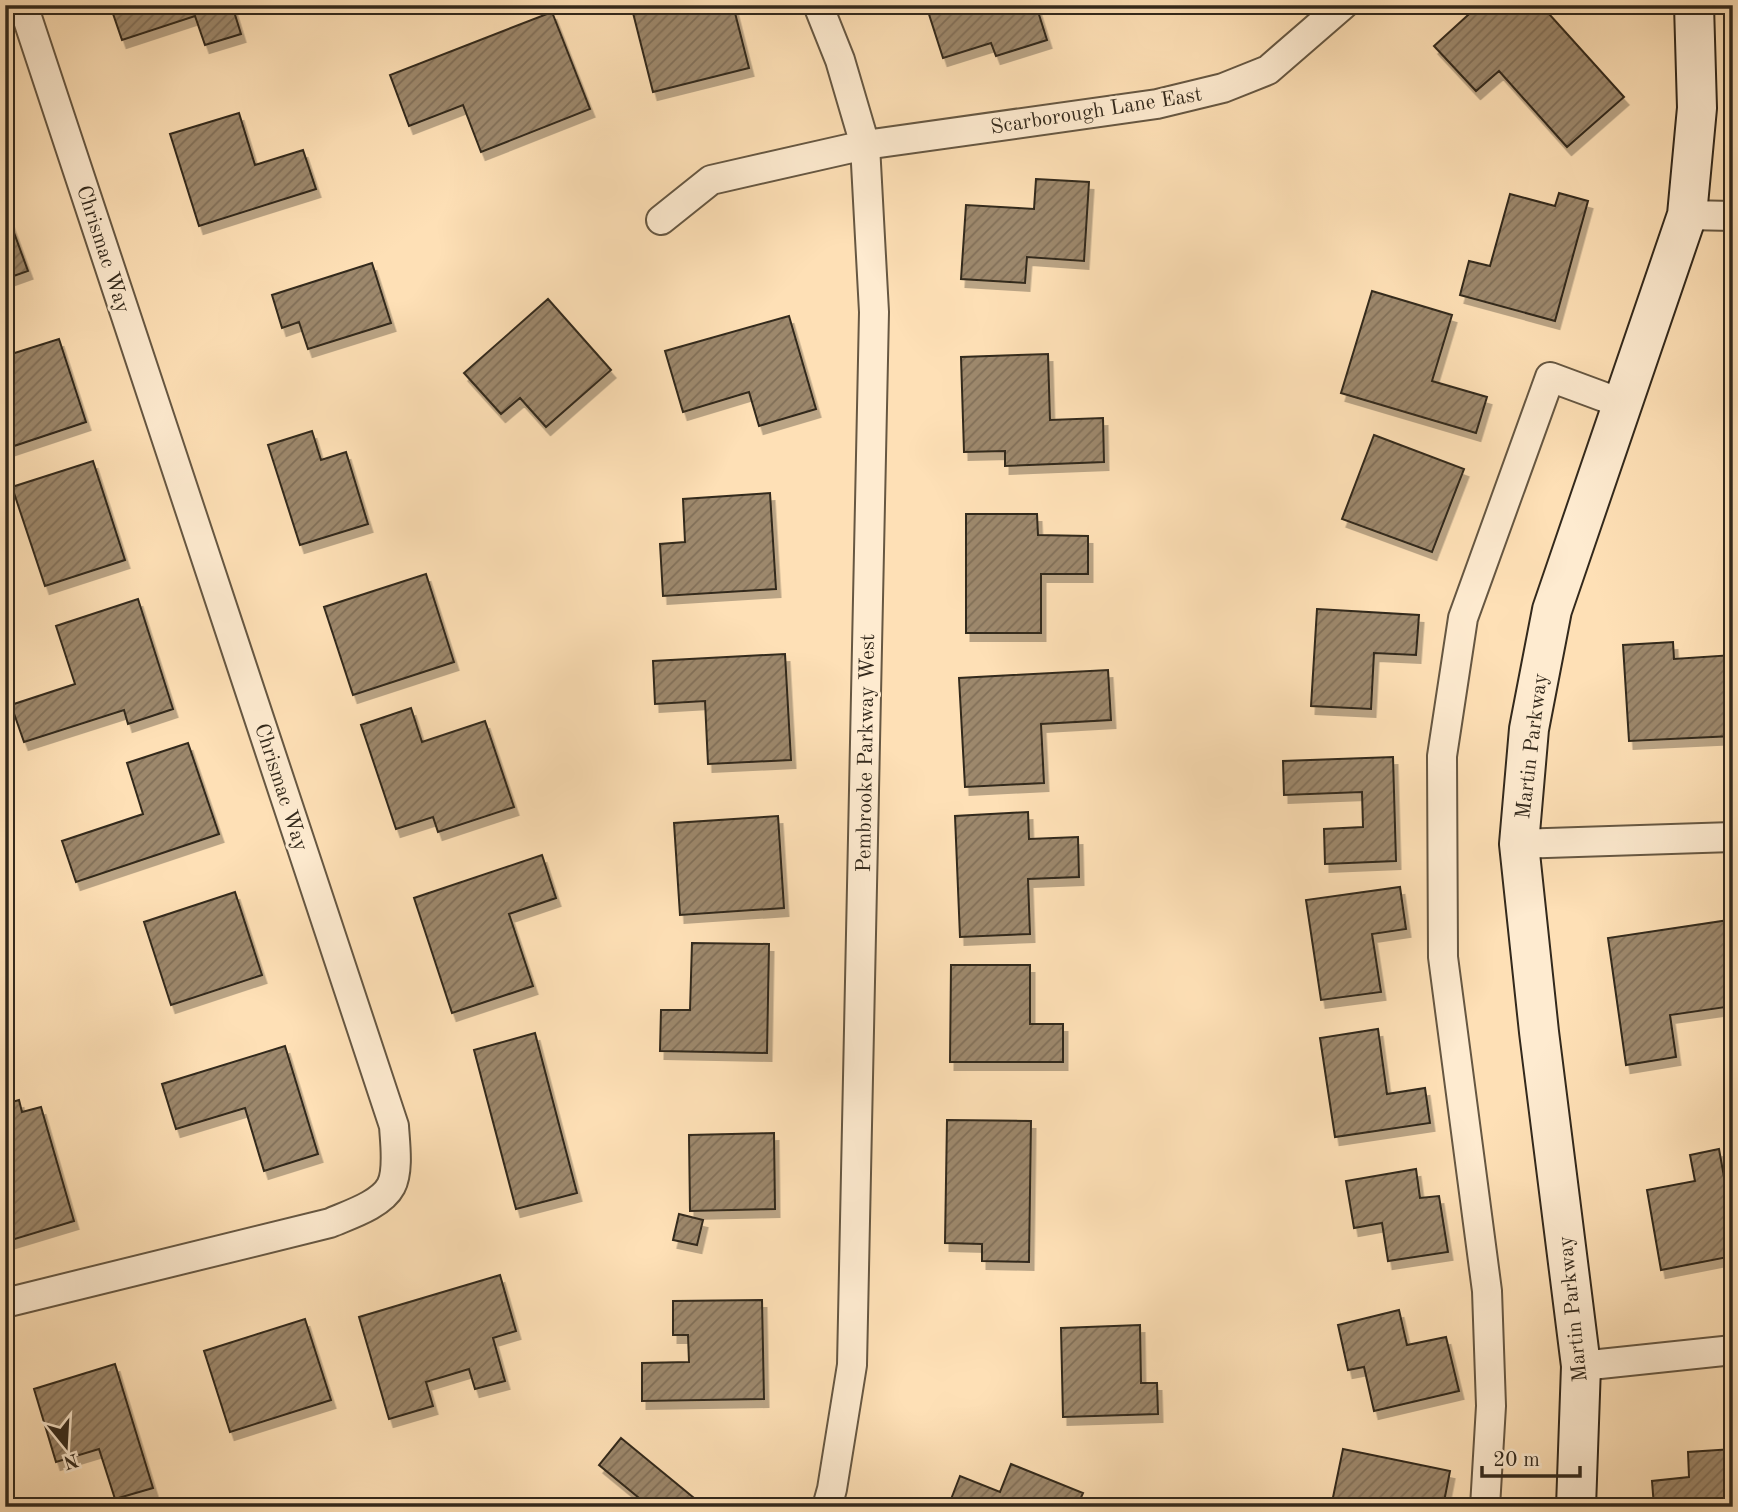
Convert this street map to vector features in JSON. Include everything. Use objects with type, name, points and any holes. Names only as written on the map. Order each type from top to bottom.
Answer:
[{"type":"street","name":"Chrismac Way","points":[[5,1303],[330,1223],[370,1204],[391,1187],[395,1166],[394,1126],[23,5]]},
{"type":"street","name":"Pembrooke Parkway West","points":[[818,5],[840,60],[865,145],[874,312],[852,1365],[827,1507]]},
{"type":"street","name":"Scarborough Lane East","points":[[661,220],[711,180],[865,145],[1157,104],[1223,88],[1268,70],[1343,5]]},
{"type":"street","name":"Martin Parkway","points":[[1576,1507],[1581,1366],[1519,844],[1529,729],[1552,610],[1687,215],[1697,107],[1694,5]]},
{"type":"street","points":[[1687,215],[1733,216]]},
{"type":"street","points":[[1485,1507],[1491,1406],[1487,1291],[1443,957],[1442,756],[1463,618],[1550,377],[1623,404]]},
{"type":"street","points":[[1519,844],[1733,837]]},
{"type":"street","points":[[1581,1366],[1733,1350]]},
{"type":"building","points":[[110,5],[232,5],[241,34],[205,45],[195,16],[122,40]]},
{"type":"building","points":[[631,5],[672,5],[674,12],[701,5],[733,5],[749,68],[653,92]]},
{"type":"building","points":[[926,5],[1036,5],[1047,40],[996,56],[991,43],[943,58]]},
{"type":"building","points":[[1479,5],[1541,5],[1624,97],[1567,147],[1499,71],[1476,91],[1434,46]]},
{"type":"building","points":[[552,12],[590,109],[481,152],[463,105],[409,126],[390,75]]},
{"type":"building","points":[[239,113],[255,165],[303,150],[316,189],[199,226],[170,134]]},
{"type":"building","points":[[1036,179],[1089,182],[1084,261],[1027,257],[1025,283],[961,279],[966,205],[1034,209]]},
{"type":"building","points":[[1559,193],[1588,201],[1555,321],[1460,295],[1469,261],[1490,266],[1510,194],[1555,206]]},
{"type":"building","points":[[5,208],[28,271],[5,279]]},
{"type":"building","points":[[372,263],[391,323],[308,349],[299,322],[282,328],[272,295]]},
{"type":"building","points":[[1372,291],[1452,315],[1432,381],[1487,397],[1476,433],[1341,393]]},
{"type":"building","points":[[548,299],[611,370],[546,427],[520,398],[501,414],[464,373]]},
{"type":"building","points":[[789,316],[816,409],[759,426],[749,392],[683,412],[665,351]]},
{"type":"building","points":[[59,339],[86,422],[5,449],[5,356]]},
{"type":"building","points":[[1048,354],[1050,420],[1103,418],[1104,462],[1005,466],[1005,451],[964,452],[961,357]]},
{"type":"building","points":[[312,431],[321,460],[346,452],[368,524],[300,545],[268,445]]},
{"type":"building","points":[[1374,435],[1464,469],[1432,552],[1342,519]]},
{"type":"building","points":[[93,461],[125,560],[45,586],[12,487]]},
{"type":"building","points":[[770,493],[776,589],[663,596],[660,544],[685,542],[683,499]]},
{"type":"building","points":[[966,514],[1037,514],[1038,535],[1088,536],[1088,574],[1041,574],[1041,633],[966,633]]},
{"type":"building","points":[[426,574],[454,662],[353,695],[324,607]]},
{"type":"building","points":[[138,599],[173,709],[128,724],[124,710],[24,742],[11,705],[75,684],[56,626]]},
{"type":"building","points":[[1317,609],[1419,615],[1416,655],[1374,653],[1371,709],[1311,706]]},
{"type":"building","points":[[1673,642],[1674,659],[1733,655],[1733,736],[1629,741],[1623,645]]},
{"type":"building","points":[[785,654],[791,760],[708,764],[705,701],[655,704],[653,661]]},
{"type":"building","points":[[1108,670],[1111,720],[1041,724],[1044,783],[965,787],[959,678]]},
{"type":"building","points":[[411,708],[422,742],[485,721],[514,807],[438,832],[433,817],[396,829],[361,725]]},
{"type":"building","points":[[188,743],[219,834],[76,882],[62,841],[143,814],[127,763]]},
{"type":"building","points":[[1393,757],[1396,861],[1325,864],[1324,829],[1363,827],[1362,792],[1284,795],[1283,761]]},
{"type":"building","points":[[1028,812],[1029,839],[1078,837],[1079,877],[1028,879],[1030,934],[960,937],[955,816]]},
{"type":"building","points":[[778,816],[784,908],[680,915],[674,823]]},
{"type":"building","points":[[542,855],[556,898],[509,914],[533,986],[452,1013],[414,898]]},
{"type":"building","points":[[1400,887],[1406,929],[1372,934],[1381,992],[1321,1000],[1306,900]]},
{"type":"building","points":[[235,892],[262,975],[171,1005],[144,922]]},
{"type":"building","points":[[1729,920],[1733,948],[1733,1006],[1670,1015],[1676,1057],[1626,1065],[1608,938]]},
{"type":"building","points":[[692,943],[769,944],[767,1053],[660,1051],[661,1010],[690,1010]]},
{"type":"building","points":[[951,965],[1030,965],[1030,1024],[1063,1024],[1063,1062],[950,1062]]},
{"type":"building","points":[[1378,1029],[1387,1094],[1425,1088],[1430,1123],[1335,1137],[1320,1038]]},
{"type":"building","points":[[535,1033],[577,1193],[516,1209],[474,1050]]},
{"type":"building","points":[[285,1046],[318,1154],[264,1171],[245,1108],[176,1129],[162,1084]]},
{"type":"building","points":[[19,1100],[22,1112],[41,1107],[74,1221],[5,1242],[5,1104]]},
{"type":"building","points":[[947,1120],[1031,1121],[1029,1262],[982,1261],[982,1244],[945,1243]]},
{"type":"building","points":[[774,1133],[775,1209],[690,1211],[689,1135]]},
{"type":"building","points":[[1719,1149],[1724,1177],[1733,1176],[1733,1256],[1661,1270],[1647,1190],[1695,1181],[1690,1155]]},
{"type":"building","points":[[1416,1169],[1420,1198],[1439,1196],[1448,1252],[1388,1261],[1382,1223],[1354,1228],[1346,1181]]},
{"type":"building","points":[[679,1214],[703,1220],[697,1245],[673,1240]]},
{"type":"building","points":[[500,1275],[516,1331],[493,1338],[505,1381],[475,1389],[469,1369],[426,1382],[433,1406],[389,1419],[359,1317]]},
{"type":"building","points":[[762,1300],[764,1399],[642,1401],[642,1363],[689,1362],[688,1335],[673,1335],[673,1301]]},
{"type":"building","points":[[1399,1310],[1407,1345],[1446,1337],[1459,1391],[1374,1411],[1364,1367],[1348,1370],[1338,1325]]},
{"type":"building","points":[[305,1319],[331,1400],[230,1432],[204,1351]]},
{"type":"building","points":[[1140,1325],[1141,1383],[1157,1383],[1158,1414],[1063,1417],[1061,1328]]},
{"type":"building","points":[[115,1364],[153,1488],[115,1499],[99,1449],[56,1462],[34,1389]]},
{"type":"building","points":[[621,1438],[705,1507],[650,1507],[599,1465]]},
{"type":"building","points":[[1343,1449],[1450,1471],[1443,1507],[1429,1504],[1428,1507],[1331,1507]]},
{"type":"building","points":[[1733,1449],[1733,1507],[1654,1507],[1652,1481],[1689,1477],[1688,1452]]},
{"type":"building","points":[[1011,1464],[1083,1493],[1077,1507],[948,1507],[960,1476],[1000,1492]]}]
